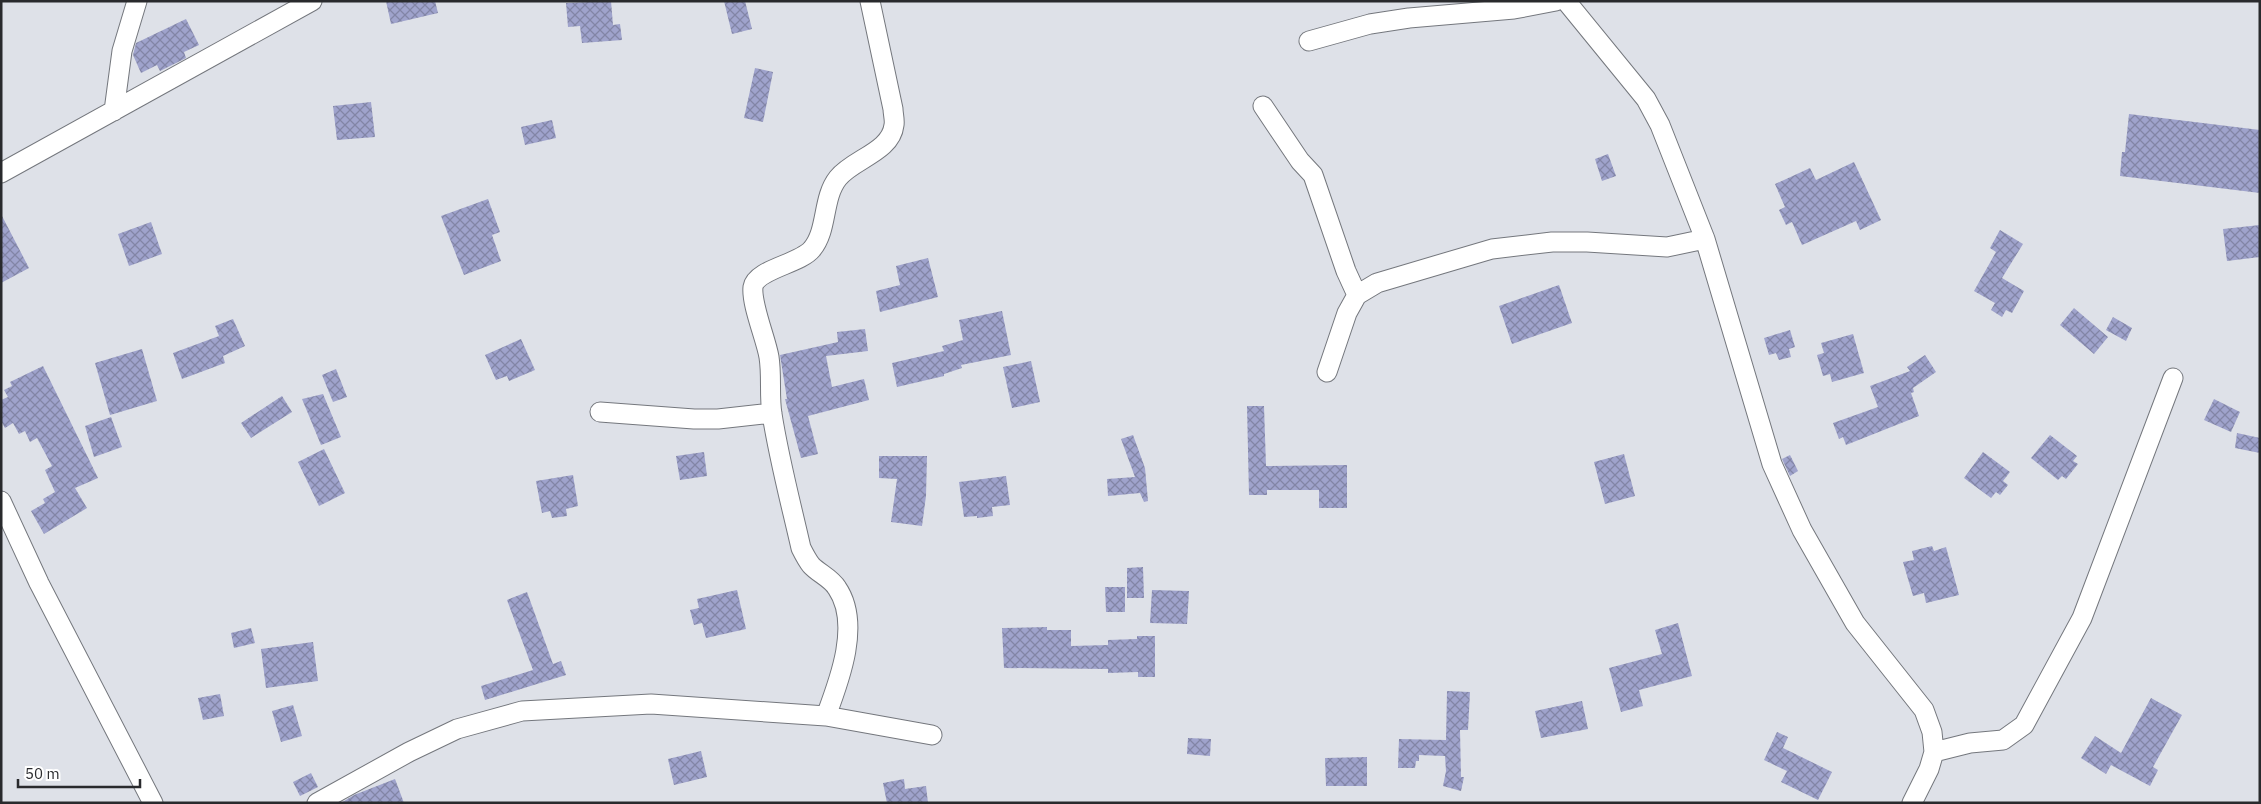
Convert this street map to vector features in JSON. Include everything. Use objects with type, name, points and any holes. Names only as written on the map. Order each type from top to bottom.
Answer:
[{"type":"street","points":[[114,111],[122,51],[137,1]]},
{"type":"street","points":[[1,172],[312,1]]},
{"type":"street","points":[[826,716],[840,681],[848,632],[847,606],[836,586],[811,565],[801,548],[772,413],[769,359],[764,332],[753,298],[753,286],[760,276],[803,256],[812,249],[819,234],[831,190],[837,179],[849,167],[887,141],[894,126],[893,109],[870,1]]},
{"type":"street","points":[[1308,41],[1370,24],[1409,18],[1514,10],[1556,1]]},
{"type":"street","points":[[1566,1],[1646,99],[1660,125],[1705,239],[1772,464],[1802,530],[1855,623],[1924,710],[1932,732],[1934,752],[1929,770],[1912,803]]},
{"type":"street","points":[[1263,106],[1300,161],[1313,175],[1346,271],[1357,295]]},
{"type":"street","points":[[1326,372],[1347,313],[1357,295],[1377,283],[1492,249],[1552,242],[1667,247],[1705,239]]},
{"type":"street","points":[[1934,752],[1970,743],[2003,740],[2024,725],[2082,618],[2173,378]]},
{"type":"street","points":[[600,412],[694,419],[718,419],[772,413]]},
{"type":"street","points":[[1,501],[39,583],[153,803]]},
{"type":"street","points":[[317,803],[409,752],[457,730],[522,711],[651,704],[826,716],[932,735]]},
{"type":"building","points":[[386,1],[435,1],[438,13],[391,24]]},
{"type":"building","points":[[611,1],[613,25],[620,24],[622,40],[582,43],[580,26],[568,27],[566,3]]},
{"type":"building","points":[[724,1],[745,1],[752,29],[732,34]]},
{"type":"building","points":[[186,19],[199,45],[184,52],[186,58],[160,71],[157,65],[141,73],[133,55],[136,43]]},
{"type":"building","points":[[755,68],[773,72],[763,122],[744,118]]},
{"type":"building","points":[[371,102],[375,137],[337,140],[333,106]]},
{"type":"building","points":[[2129,114],[2260,130],[2260,193],[2120,176],[2122,152],[2125,152]]},
{"type":"building","points":[[552,120],[556,138],[525,145],[521,127]]},
{"type":"building","points":[[1608,154],[1616,176],[1602,181],[1595,159]]},
{"type":"building","points":[[1854,162],[1881,220],[1860,230],[1856,221],[1802,245],[1792,222],[1786,225],[1779,210],[1785,207],[1775,184],[1810,168],[1816,180]]},
{"type":"building","points":[[488,199],[500,232],[492,235],[501,261],[464,275],[441,216]]},
{"type":"building","points":[[1,214],[29,268],[1,283]]},
{"type":"building","points":[[151,222],[162,254],[129,266],[118,234]]},
{"type":"building","points":[[2260,225],[2260,257],[2227,261],[2223,229]]},
{"type":"building","points":[[2000,230],[2023,244],[2002,278],[2024,291],[2012,313],[2006,310],[2002,317],[1991,310],[1995,303],[1974,291],[1996,252],[1990,248]]},
{"type":"building","points":[[928,258],[938,297],[880,312],[876,291],[900,285],[896,266]]},
{"type":"building","points":[[1559,285],[1572,323],[1512,344],[1499,306]]},
{"type":"building","points":[[2074,308],[2108,337],[2094,354],[2060,325]]},
{"type":"building","points":[[1002,311],[1011,355],[961,365],[962,368],[944,374],[944,376],[897,387],[892,363],[944,351],[942,346],[963,340],[959,320]]},
{"type":"building","points":[[2113,317],[2132,328],[2126,341],[2106,330]]},
{"type":"building","points":[[233,319],[245,346],[223,356],[225,363],[182,379],[173,353],[219,336],[215,326]]},
{"type":"building","points":[[865,329],[868,351],[826,356],[832,387],[864,379],[869,400],[808,416],[818,454],[801,458],[785,399],[787,399],[780,355],[838,342],[837,332]]},
{"type":"building","points":[[1790,330],[1795,347],[1789,349],[1791,357],[1779,360],[1776,353],[1769,355],[1764,338]]},
{"type":"building","points":[[1853,334],[1864,373],[1832,382],[1830,374],[1823,376],[1817,355],[1824,353],[1821,343]]},
{"type":"building","points":[[521,339],[535,370],[509,381],[507,376],[496,380],[485,355]]},
{"type":"building","points":[[142,349],[157,401],[110,415],[95,363]]},
{"type":"building","points":[[1925,355],[1936,372],[1913,388],[1914,392],[1911,393],[1919,416],[1846,445],[1843,437],[1839,439],[1833,423],[1878,407],[1870,386],[1910,371],[1907,367]]},
{"type":"building","points":[[1031,361],[1040,402],[1012,408],[1003,367]]},
{"type":"building","points":[[43,366],[98,478],[75,488],[87,508],[44,534],[31,511],[45,503],[43,499],[55,492],[45,470],[52,466],[37,438],[30,442],[25,431],[19,434],[13,423],[5,428],[1,421],[1,400],[8,397],[4,390],[12,386],[10,382]]},
{"type":"building","points":[[336,369],[347,397],[333,402],[322,375]]},
{"type":"building","points":[[323,394],[341,437],[321,445],[302,399]]},
{"type":"building","points":[[282,396],[292,412],[251,438],[241,423]]},
{"type":"building","points":[[2214,399],[2240,412],[2231,432],[2204,420]]},
{"type":"building","points":[[1247,406],[1264,406],[1266,466],[1347,465],[1347,508],[1319,508],[1319,490],[1267,490],[1267,495],[1249,495]]},
{"type":"building","points":[[111,417],[122,447],[94,457],[85,426]]},
{"type":"building","points":[[2237,433],[2260,438],[2260,453],[2235,448]]},
{"type":"building","points":[[1133,435],[1145,468],[1148,501],[1144,502],[1140,493],[1108,496],[1107,479],[1135,477],[1121,439]]},
{"type":"building","points":[[2050,435],[2077,456],[2073,461],[2078,464],[2066,479],[2062,476],[2058,480],[2031,458]]},
{"type":"building","points":[[324,449],[345,493],[319,506],[298,462]]},
{"type":"building","points":[[704,452],[707,476],[680,480],[676,456]]},
{"type":"building","points":[[1983,452],[2010,472],[2003,481],[2008,485],[2000,495],[1996,492],[1991,498],[1964,478]]},
{"type":"building","points":[[1624,454],[1635,496],[1605,504],[1594,462]]},
{"type":"building","points":[[1790,455],[1798,471],[1790,476],[1782,459]]},
{"type":"building","points":[[879,456],[927,456],[926,496],[922,526],[891,522],[897,479],[879,478]]},
{"type":"building","points":[[573,475],[578,506],[566,509],[567,516],[552,518],[550,511],[542,513],[536,481]]},
{"type":"building","points":[[1006,476],[1010,505],[992,507],[993,516],[964,517],[959,482]]},
{"type":"building","points":[[1932,546],[1934,551],[1946,547],[1959,595],[1926,603],[1924,593],[1913,596],[1903,562],[1914,560],[1912,551]]},
{"type":"building","points":[[1143,567],[1144,598],[1127,598],[1127,568]]},
{"type":"building","points":[[1105,587],[1125,587],[1125,612],[1106,612]]},
{"type":"building","points":[[737,590],[746,629],[706,638],[702,623],[694,625],[690,610],[699,608],[697,599]]},
{"type":"building","points":[[1152,590],[1189,591],[1187,624],[1150,623]]},
{"type":"building","points":[[527,592],[553,664],[561,661],[566,675],[485,700],[481,686],[533,670],[507,600]]},
{"type":"building","points":[[1678,623],[1692,676],[1639,690],[1643,706],[1621,712],[1609,668],[1662,654],[1655,630]]},
{"type":"building","points":[[1047,627],[1047,630],[1071,630],[1071,646],[1108,645],[1108,640],[1137,639],[1137,636],[1155,636],[1155,677],[1138,677],[1138,672],[1108,673],[1108,669],[1004,668],[1002,628]]},
{"type":"building","points":[[251,628],[255,643],[234,648],[231,633]]},
{"type":"building","points":[[313,642],[318,681],[266,688],[261,649]]},
{"type":"building","points":[[1447,691],[1470,692],[1468,730],[1460,730],[1461,777],[1464,777],[1461,791],[1443,786],[1446,771],[1445,756],[1419,755],[1419,761],[1416,761],[1415,768],[1398,768],[1399,739],[1446,740]]},
{"type":"building","points":[[220,694],[224,716],[203,720],[198,698]]},
{"type":"building","points":[[2151,698],[2182,715],[2153,767],[2158,770],[2150,786],[2111,765],[2106,774],[2081,758],[2095,736],[2121,753]]},
{"type":"building","points":[[1582,701],[1588,729],[1541,738],[1535,711]]},
{"type":"building","points":[[293,705],[302,736],[281,742],[272,711]]},
{"type":"building","points":[[1777,732],[1788,737],[1783,748],[1832,772],[1818,800],[1781,782],[1787,771],[1764,760]]},
{"type":"building","points":[[1188,738],[1211,739],[1210,756],[1187,754]]},
{"type":"building","points":[[701,751],[707,777],[674,785],[668,759]]},
{"type":"building","points":[[1367,757],[1367,786],[1326,786],[1325,758]]},
{"type":"building","points":[[311,773],[318,787],[300,796],[293,782]]},
{"type":"building","points":[[395,779],[404,803],[341,803],[354,795]]},
{"type":"building","points":[[904,779],[905,789],[926,786],[928,803],[887,803],[883,783]]}]
